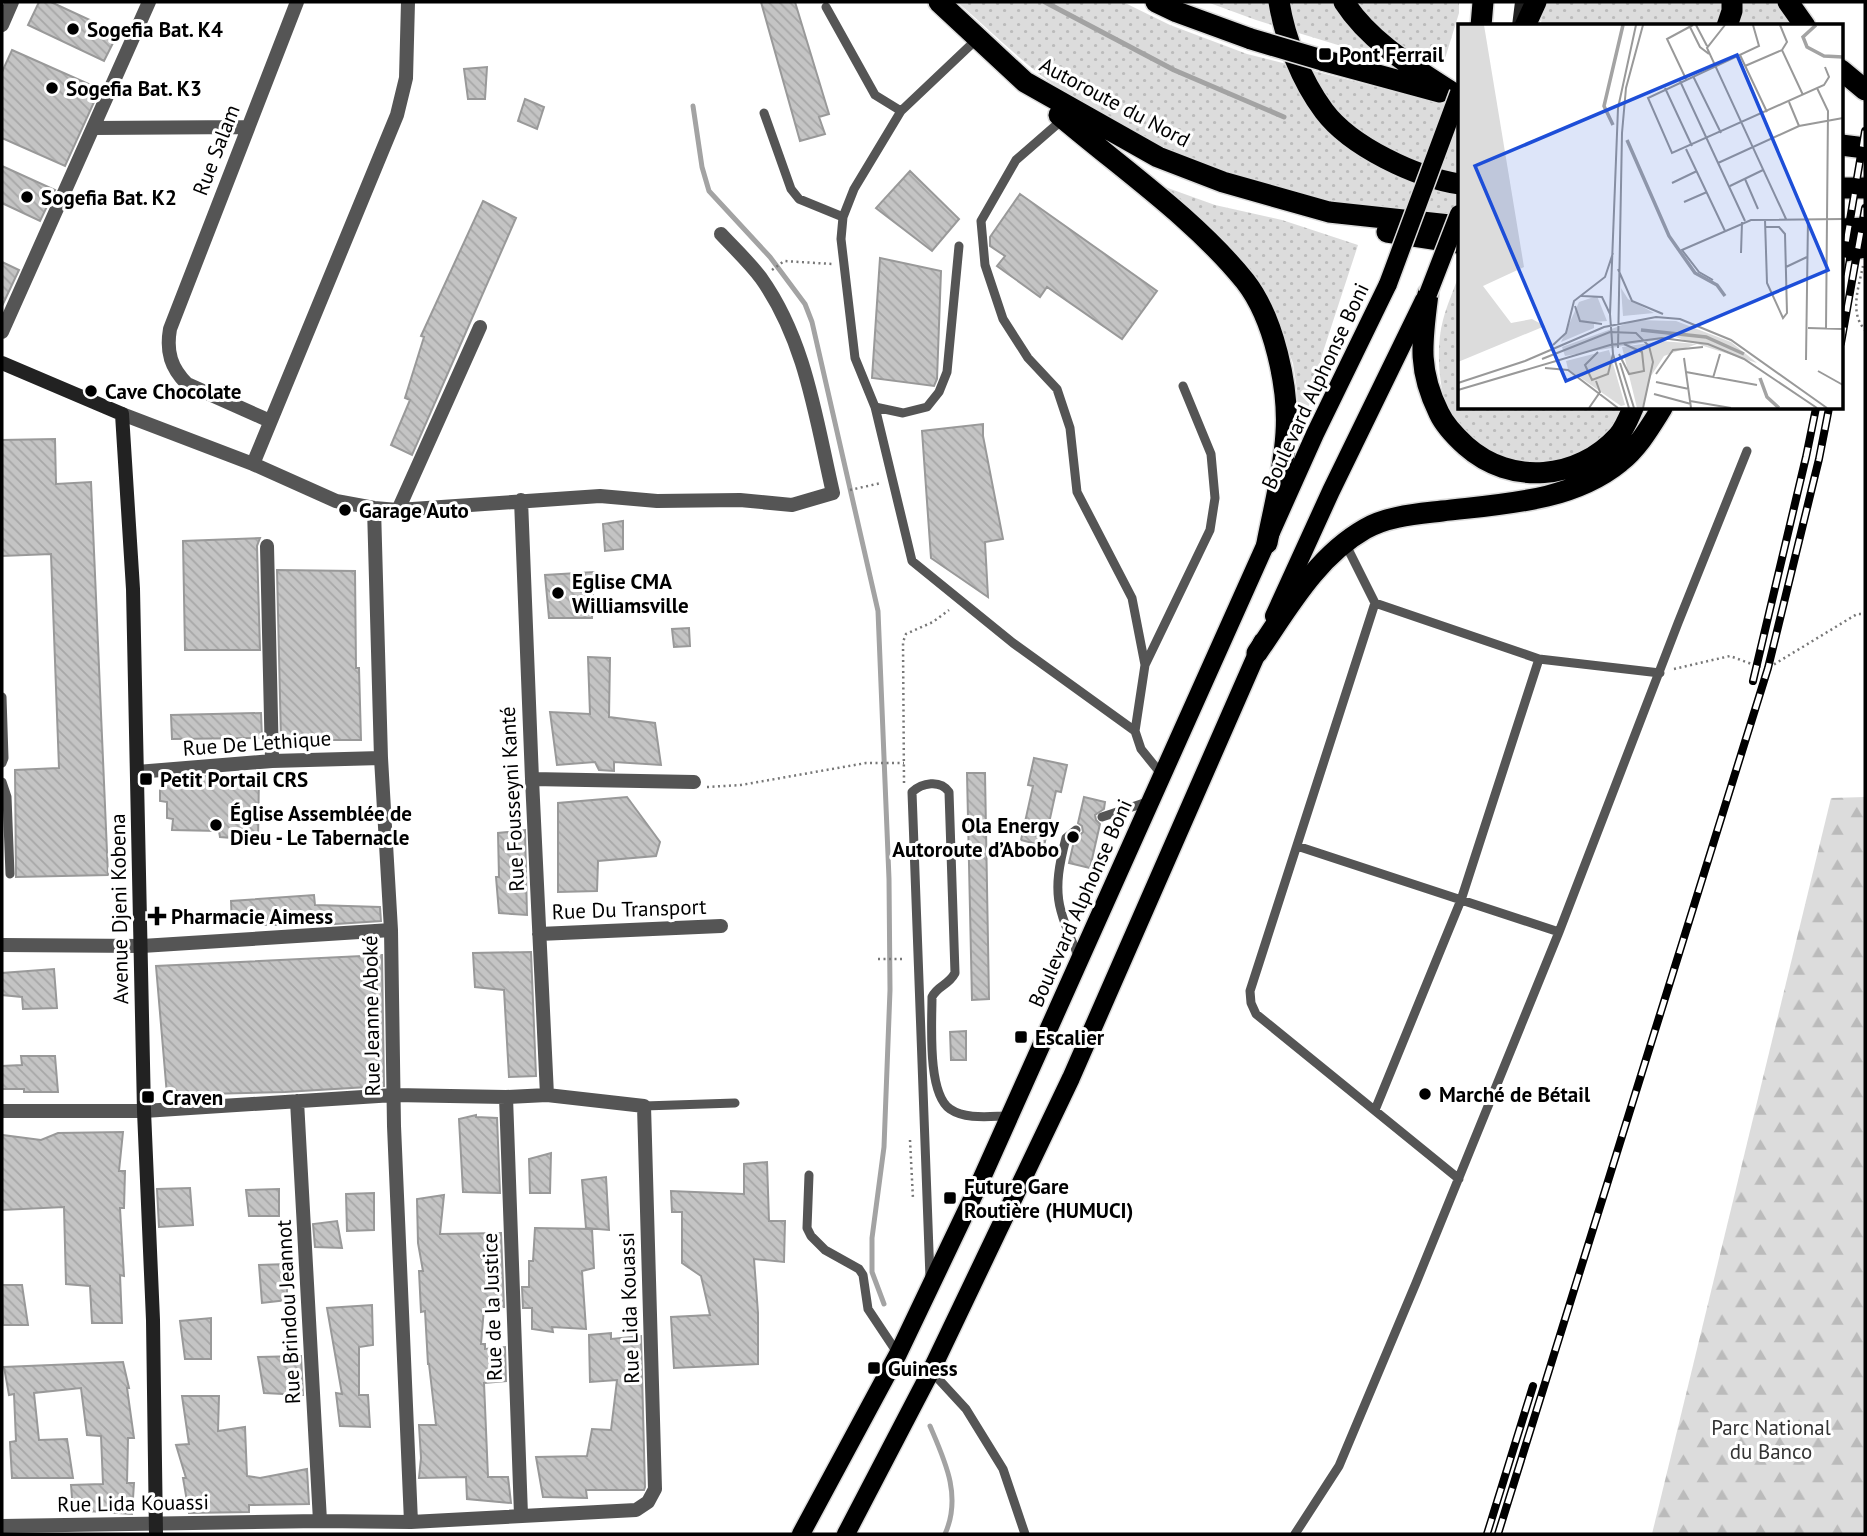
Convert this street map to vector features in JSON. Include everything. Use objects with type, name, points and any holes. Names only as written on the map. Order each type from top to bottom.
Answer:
[{"type":"highway","name":"Autoroute du Nord","points":[[939,2],[1025,82],[1158,157],[1223,182],[1329,212],[1458,226]]},
{"type":"highway","points":[[1156,2],[1251,39],[1458,96]]},
{"type":"highway","points":[[1279,2],[1292,48],[1305,79],[1325,112],[1353,138],[1389,159],[1424,176],[1458,184]]},
{"type":"highway","points":[[1344,2],[1353,16],[1374,37],[1403,60],[1458,95]]},
{"type":"highway","points":[[1481,24],[1485,2]]},
{"type":"highway","points":[[1526,24],[1536,2]]},
{"type":"highway","points":[[1728,24],[1732,2]]},
{"type":"highway","points":[[1788,2],[1804,24]]},
{"type":"highway","points":[[1842,71],[1865,90]]},
{"type":"highway","points":[[1025,82],[1064,119],[1206,240],[1247,283],[1264,315],[1283,372],[1286,433],[1267,543]]},
{"type":"highway","points":[[1842,145],[1865,148]]},
{"type":"highway","points":[[1842,188],[1865,188]]},
{"type":"highway","points":[[1329,212],[1377,230],[1458,243]]},
{"type":"highway","points":[[1842,229],[1865,228]]},
{"type":"highway","points":[[1842,252],[1864,256]]},
{"type":"highway","points":[[1428,294],[1421,347],[1423,368],[1431,394],[1440,416],[1452,433],[1474,453],[1489,462],[1524,473],[1544,474],[1570,467],[1594,456],[1619,435],[1632,410]]},
{"type":"highway","points":[[1257,653],[1307,580],[1345,541],[1368,527],[1406,515],[1555,494],[1590,481],[1620,462],[1640,441],[1661,410]]},
{"type":"main road","name":"Boulevard Alphonse Boni","points":[[801,1534],[898,1354],[1081,961],[1315,434],[1388,284],[1458,99]]},
{"type":"main road","points":[[846,1534],[931,1371],[1071,1078],[1257,653],[1331,491],[1428,294],[1458,218]]},
{"type":"street","points":[[2,25],[12,2]]},
{"type":"street","points":[[2,332],[149,2]]},
{"type":"street","name":"Rue Salam","points":[[270,421],[187,384],[177,374],[167,344],[170,329],[297,2]]},
{"type":"street","points":[[253,464],[397,115],[406,78],[408,2]]},
{"type":"street","points":[[1519,24],[1522,2]]},
{"type":"street","points":[[93,128],[247,127]]},
{"type":"street","points":[[2,363],[122,414],[253,464],[336,501],[374,508],[398,510],[600,496],[657,501],[740,500],[792,505],[833,493],[799,351],[785,317],[760,277],[721,234]]},
{"type":"street","points":[[398,510],[480,327]]},
{"type":"street","name":"Avenue Djeni Kobena","points":[[122,414],[132,589],[144,1111],[153,1320],[155,1529]]},
{"type":"street","name":"Rue Fousseyni Kanté","points":[[522,500],[547,1095]]},
{"type":"street","name":"Rue Jeanne Aboké","points":[[374,508],[381,758],[391,930],[394,1095],[411,1522]]},
{"type":"street","points":[[267,546],[272,761]]},
{"type":"street","name":"Rue De L'ethique","points":[[137,772],[272,761],[381,758]]},
{"type":"street","points":[[532,779],[694,782]]},
{"type":"street","name":"Rue Du Transport","points":[[539,933],[721,926]]},
{"type":"street","points":[[2,945],[142,946],[391,930]]},
{"type":"street","points":[[2,1111],[144,1111],[394,1095],[547,1095],[644,1106]]},
{"type":"street","name":"Rue de la Justice","points":[[506,1097],[521,1515]]},
{"type":"street","name":"Rue Brindou Jeannot","points":[[297,1101],[320,1521]]},
{"type":"street","name":"Rue Lida Kouassi","points":[[2,1526],[155,1529],[320,1521],[371,1527],[411,1522],[636,1510],[648,1502],[655,1489],[644,1106]]},
{"type":"lane","points":[[826,7],[875,95],[901,111]]},
{"type":"lane","points":[[978,38],[901,111],[854,189],[843,217],[842,265],[855,358],[875,407],[912,561],[1013,643],[1135,731]]},
{"type":"lane","points":[[764,113],[791,189],[799,199],[843,217]]},
{"type":"lane","points":[[1064,119],[1016,160],[981,221],[985,265],[1003,319],[1028,358],[1057,389],[1070,428],[1077,492],[1132,598],[1145,665]]},
{"type":"lane","points":[[875,407],[903,413],[927,407],[939,392],[947,372],[959,246]]},
{"type":"lane","points":[[1162,775],[1141,749],[1135,731],[1145,665],[1210,530],[1215,498],[1211,454],[1183,386]]},
{"type":"lane","points":[[1295,1534],[1339,1466],[1559,932],[1747,451]]},
{"type":"lane","points":[[1345,541],[1375,603],[1250,991],[1251,1003],[1256,1014],[1459,1178]]},
{"type":"lane","points":[[1375,603],[1539,659],[1660,673]]},
{"type":"lane","points":[[1375,1110],[1461,900],[1539,659]]},
{"type":"lane","points":[[2,697],[2,763]]},
{"type":"lane","points":[[2,782],[7,797],[10,874]]},
{"type":"lane","points":[[930,1283],[912,792],[920,785],[939,784],[949,792],[955,973],[950,982],[936,989],[932,997],[934,1074],[941,1101],[951,1110],[965,1115],[1010,1115]]},
{"type":"lane","points":[[1102,817],[1151,801]]},
{"type":"lane","points":[[1076,830],[1066,838],[1058,892],[1060,911],[1081,961]]},
{"type":"lane","points":[[1297,846],[1559,932]]},
{"type":"lane","points":[[644,1106],[736,1103]]},
{"type":"lane","points":[[810,1175],[807,1228],[825,1250],[859,1269],[863,1276],[868,1309],[898,1354]]},
{"type":"lane","points":[[931,1371],[966,1409],[1003,1469],[1026,1534]]},
{"type":"path","points":[[1864,256],[1856,306],[1859,323],[1865,330]]},
{"type":"path","points":[[769,272],[784,261],[842,265]]},
{"type":"path","points":[[850,489],[891,480]]},
{"type":"path","points":[[1660,673],[1730,656],[1757,667],[1768,668],[1857,614],[1865,614]]},
{"type":"path","points":[[694,782],[710,788],[720,788],[866,763],[904,763]]},
{"type":"path","points":[[880,959],[908,958]]},
{"type":"green space","points":[[957,2],[1123,2],[1170,25],[1247,54],[1458,108],[1458,215],[1353,205],[1313,198],[1233,176],[1194,162],[1119,126],[1050,82]]},
{"type":"green space","points":[[1207,2],[1459,2],[1459,13],[1443,65],[1416,52],[1400,64],[1256,20]]},
{"type":"green space","points":[[1542,2],[1778,2],[1794,24],[1541,24]]},
{"type":"green space","points":[[1123,165],[1165,187],[1215,205],[1282,220],[1358,245],[1322,355],[1304,425],[1298,424],[1293,363],[1264,301]]},
{"type":"green space","points":[[1458,278],[1458,410],[1621,410],[1612,425],[1599,439],[1578,453],[1541,464],[1516,464],[1506,461],[1478,445],[1460,429],[1445,402],[1439,357],[1443,320]]},
{"type":"green space","name":"Parc National du Banco","points":[[1865,797],[1865,1534],[1652,1534],[1831,798]]},
{"type":"building","name":"Sogefia Bat. K4","points":[[39,2],[51,2],[118,33],[104,61],[28,25]]},
{"type":"building","points":[[761,2],[795,2],[829,114],[819,117],[825,134],[800,141]]},
{"type":"building","points":[[12,50],[100,89],[65,166],[2,138],[2,72]]},
{"type":"building","points":[[487,67],[485,99],[468,99],[464,69]]},
{"type":"building","points":[[525,99],[544,107],[537,129],[518,121]]},
{"type":"building","name":"Sogefia Bat. K2","points":[[2,166],[55,190],[40,221],[2,203]]},
{"type":"building","points":[[910,171],[959,219],[932,251],[876,208]]},
{"type":"building","points":[[1020,194],[1157,291],[1122,339],[1047,287],[1040,297],[997,266],[1005,256],[990,246],[990,237]]},
{"type":"building","points":[[483,201],[516,218],[412,455],[391,445],[410,400],[405,398],[424,337],[421,336]]},
{"type":"building","points":[[880,258],[941,271],[937,379],[934,386],[872,378]]},
{"type":"building","points":[[2,262],[19,270],[2,306]]},
{"type":"building","points":[[983,424],[1003,539],[985,542],[988,597],[931,558],[922,431]]},
{"type":"building","points":[[55,439],[56,484],[91,482],[108,875],[16,877],[15,770],[59,768],[51,554],[2,556],[2,440]]},
{"type":"building","points":[[623,521],[623,549],[605,551],[603,524]]},
{"type":"building","points":[[260,538],[257,546],[260,650],[185,650],[183,541]]},
{"type":"building","points":[[277,570],[355,571],[356,668],[359,668],[361,740],[281,740]]},
{"type":"building","points":[[594,572],[592,618],[549,618],[545,575]]},
{"type":"building","points":[[689,628],[690,646],[674,647],[672,629]]},
{"type":"building","points":[[588,657],[610,658],[609,717],[655,723],[661,765],[614,762],[614,771],[599,770],[595,762],[557,765],[550,712],[590,714]]},
{"type":"building","points":[[261,713],[262,738],[172,739],[171,715]]},
{"type":"building","points":[[1034,758],[1067,765],[1061,792],[1056,791],[1044,846],[1021,840],[1033,786],[1028,785]]},
{"type":"building","points":[[967,773],[985,773],[989,999],[972,1000]]},
{"type":"building","points":[[217,775],[259,775],[258,840],[220,837],[219,831],[172,830],[173,819],[167,818],[167,802],[160,801],[160,780]]},
{"type":"building","points":[[627,797],[660,842],[656,856],[598,861],[597,891],[558,892],[558,803]]},
{"type":"building","points":[[1084,797],[1105,802],[1104,809],[1095,815],[1100,824],[1090,868],[1069,863],[1074,841],[1083,832],[1078,823]]},
{"type":"building","points":[[525,830],[527,915],[499,913],[496,877],[499,877],[498,833]]},
{"type":"building","points":[[314,895],[315,905],[380,907],[381,921],[320,925],[232,925],[231,901]]},
{"type":"building","points":[[531,952],[536,1076],[509,1077],[504,990],[475,987],[473,953]]},
{"type":"building","points":[[382,955],[384,1086],[167,1095],[156,966]]},
{"type":"building","points":[[54,969],[57,1008],[23,1009],[22,997],[2,995],[2,973]]},
{"type":"building","points":[[966,1031],[966,1060],[951,1060],[950,1032]]},
{"type":"building","points":[[21,1056],[55,1056],[58,1092],[2,1089],[2,1066],[22,1065]]},
{"type":"building","points":[[476,1115],[497,1118],[500,1193],[463,1192],[459,1119]]},
{"type":"building","points":[[123,1132],[119,1171],[125,1171],[124,1208],[120,1208],[124,1276],[120,1275],[122,1323],[92,1323],[90,1286],[66,1284],[64,1207],[2,1210],[2,1135],[41,1140],[58,1133]]},
{"type":"building","points":[[551,1153],[550,1193],[530,1193],[529,1159]]},
{"type":"building","points":[[767,1162],[769,1221],[785,1221],[784,1262],[754,1259],[758,1364],[674,1368],[671,1317],[710,1315],[701,1276],[682,1263],[682,1212],[672,1212],[671,1191],[744,1194],[744,1164]]},
{"type":"building","points":[[606,1177],[609,1230],[586,1228],[582,1180]]},
{"type":"building","points":[[190,1188],[193,1225],[159,1227],[157,1189]]},
{"type":"building","points":[[279,1189],[279,1216],[249,1216],[246,1190]]},
{"type":"building","points":[[374,1193],[374,1230],[347,1231],[346,1194]]},
{"type":"building","points":[[444,1195],[440,1234],[501,1233],[504,1307],[484,1308],[481,1344],[485,1344],[485,1349],[505,1347],[506,1381],[484,1383],[488,1477],[508,1477],[511,1503],[467,1499],[466,1477],[419,1478],[419,1425],[436,1425],[428,1364],[425,1311],[421,1312],[419,1271],[423,1271],[418,1243],[417,1199]]},
{"type":"building","points":[[337,1221],[342,1248],[315,1247],[313,1224]]},
{"type":"building","points":[[535,1228],[592,1229],[594,1268],[582,1271],[586,1329],[552,1327],[553,1332],[532,1329],[532,1308],[523,1308],[522,1287],[529,1287],[529,1261],[533,1261]]},
{"type":"building","points":[[287,1264],[287,1300],[262,1303],[259,1265]]},
{"type":"building","points":[[2,1285],[22,1285],[28,1325],[3,1325]]},
{"type":"building","points":[[372,1305],[373,1345],[359,1347],[359,1395],[368,1395],[370,1427],[340,1426],[336,1393],[342,1394],[327,1308]]},
{"type":"building","points":[[211,1318],[211,1359],[185,1359],[180,1321]]},
{"type":"building","points":[[611,1333],[611,1339],[641,1336],[644,1490],[586,1490],[587,1498],[543,1497],[536,1457],[587,1456],[592,1429],[611,1430],[617,1380],[590,1382],[589,1335]]},
{"type":"building","points":[[301,1356],[303,1395],[264,1393],[258,1357]]},
{"type":"building","points":[[123,1362],[129,1388],[134,1438],[128,1438],[127,1483],[134,1483],[132,1514],[73,1510],[71,1485],[103,1484],[101,1436],[87,1435],[81,1388],[34,1393],[39,1440],[67,1439],[73,1478],[12,1478],[10,1442],[16,1441],[14,1394],[9,1395],[4,1367]]},
{"type":"building","points":[[182,1396],[219,1396],[218,1431],[245,1427],[247,1476],[260,1478],[307,1469],[309,1504],[249,1505],[249,1512],[189,1513],[183,1478],[186,1478],[176,1445],[189,1444]]},
{"type":"waterway","points":[[1045,2],[1174,70],[1284,117]]},
{"type":"waterway","points":[[693,106],[702,167],[709,191],[770,257],[805,304],[812,322],[878,611],[889,879],[890,990],[884,1147],[872,1238],[872,1272],[884,1304]]},
{"type":"waterway","points":[[930,1426],[946,1466],[952,1492],[950,1520],[945,1534]]},
{"type":"railway","points":[[1842,267],[1865,131]]},
{"type":"railway","points":[[1842,337],[1865,208]]},
{"type":"railway","points":[[1753,681],[1816,410]]},
{"type":"railway","points":[[1498,1534],[1768,668],[1829,410]]},
{"type":"railway","points":[[1487,1534],[1533,1386]]},
{"type":"place","name":"Sogefia Bat. K4","points":[[73,29]]},
{"type":"place","name":"Pont Ferrail","points":[[1325,54]]},
{"type":"place","name":"Sogefia Bat. K3","points":[[52,88]]},
{"type":"place","name":"Sogefia Bat. K2","points":[[27,197]]},
{"type":"place","name":"Cave Chocolate","points":[[91,391]]},
{"type":"place","name":"Garage Auto","points":[[345,510]]},
{"type":"place","name":"Eglise CMA Williamsville","points":[[558,593]]},
{"type":"place","name":"Petit Portail CRS","points":[[146,779]]},
{"type":"place","name":"Église Assemblée de Dieu - Le Tabernacle","points":[[216,825]]},
{"type":"place","name":"Ola Energy Autoroute d’Abobo","points":[[1073,837]]},
{"type":"place","name":"Pharmacie Aimess","points":[[157,916]]},
{"type":"place","name":"Escalier","points":[[1021,1037]]},
{"type":"place","name":"Marché de Bétail","points":[[1425,1094]]},
{"type":"place","name":"Craven","points":[[148,1097]]},
{"type":"place","name":"Future Gare Routière (HUMUCI)","points":[[950,1198]]},
{"type":"place","name":"Guiness","points":[[874,1368]]}]
